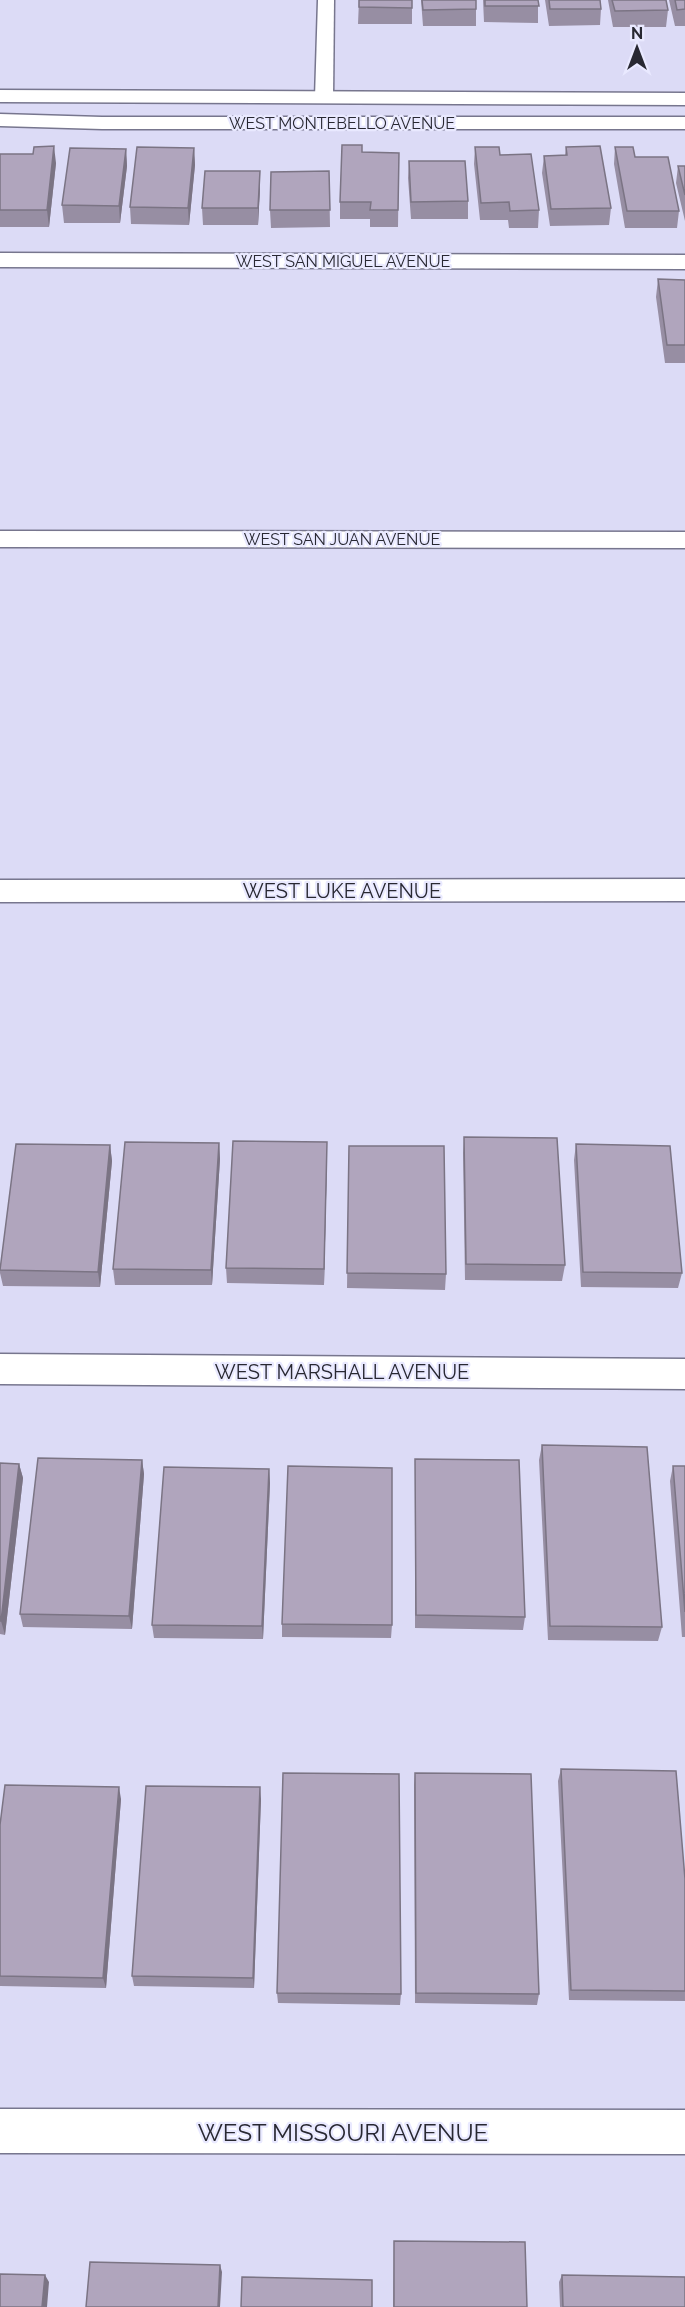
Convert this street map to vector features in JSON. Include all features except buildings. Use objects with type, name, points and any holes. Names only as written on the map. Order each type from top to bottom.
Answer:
[{"type":"street","name":"WEST MONTEBELLO AVENUE","points":[[0,96],[685,99]]},
{"type":"street","name":"WEST MONTEBELLO AVENUE","points":[[0,120],[102,123],[685,123]]},
{"type":"street","name":"WEST SAN MIGUEL AVENUE","points":[[0,260],[685,262]]},
{"type":"street","name":"WEST SAN JUAN AVENUE","points":[[0,539],[685,540]]},
{"type":"street","name":"WEST LUKE AVENUE","points":[[0,891],[685,890]]},
{"type":"street","name":"WEST MARSHALL AVENUE","points":[[0,1370],[685,1374]]},
{"type":"street","name":"WEST MISSOURI AVENUE","points":[[0,2131],[685,2132]]},
{"type":"lane","points":[[324,98],[326,0]]}]
